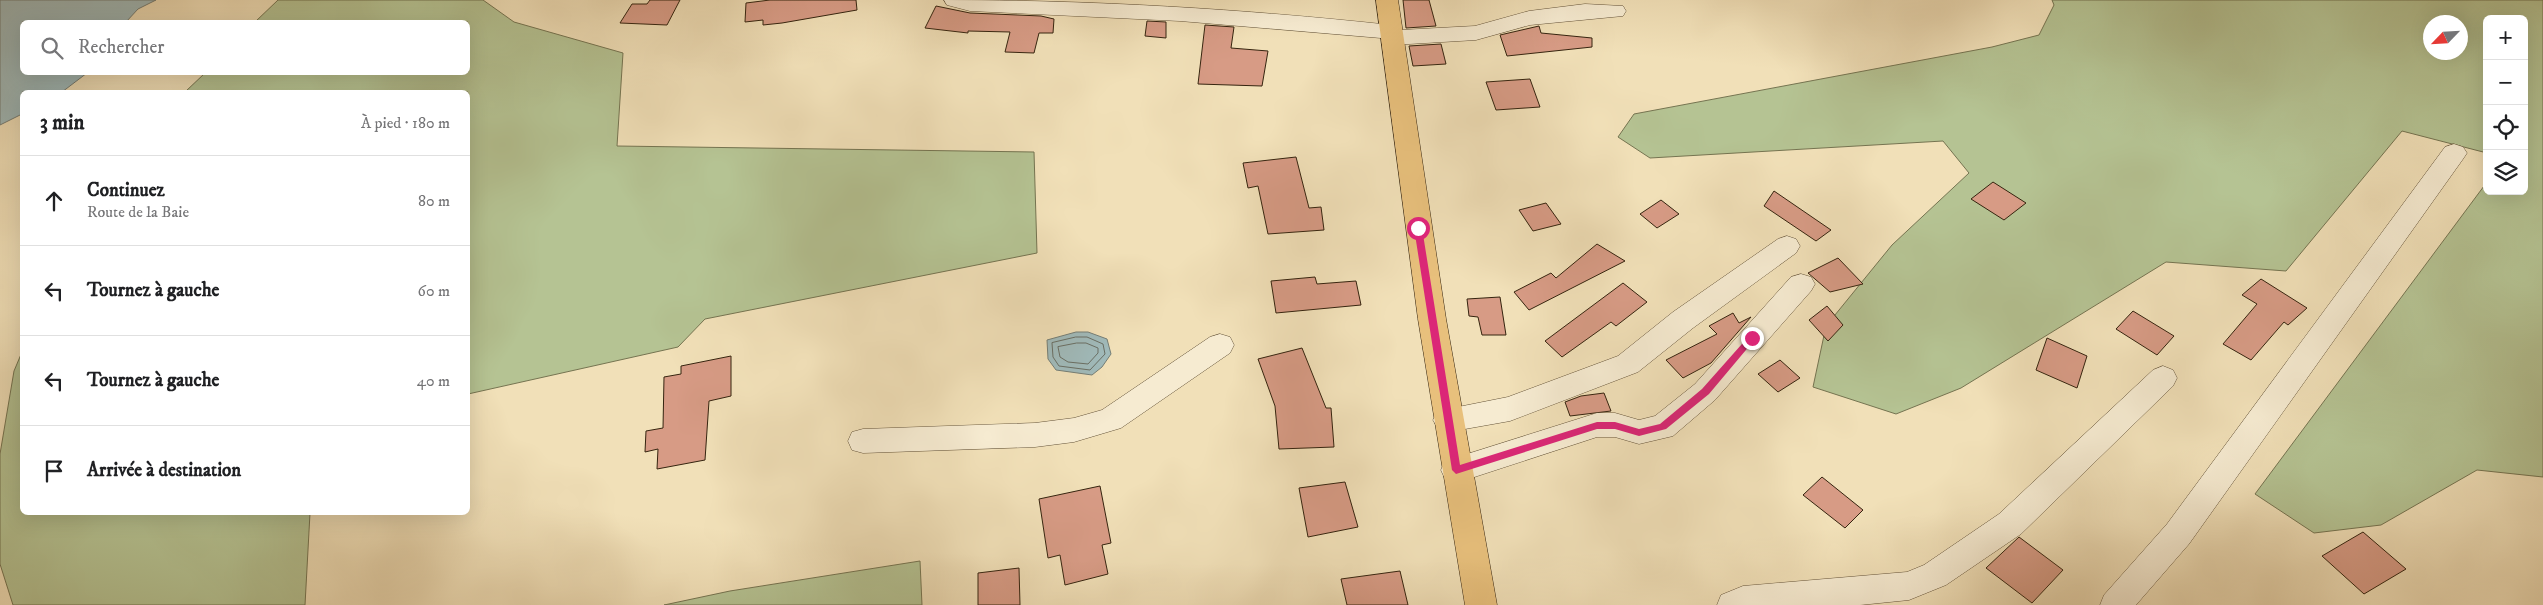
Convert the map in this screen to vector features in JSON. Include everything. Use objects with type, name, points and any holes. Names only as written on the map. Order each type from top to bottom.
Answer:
[{"type":"main road","points":[[1387,0],[1405,116],[1418,228],[1456,470],[1481,605]]},
{"type":"street","points":[[955,0],[970,4],[1065,6],[1286,20],[1391,35],[1476,32],[1529,18],[1585,11],[1616,12]]},
{"type":"street","points":[[2116,605],[2178,534],[2454,153]]},
{"type":"street","points":[[1448,420],[1510,409],[1628,364],[1684,320],[1788,246]]},
{"type":"street","points":[[1456,470],[1597,426],[1615,425],[1639,432],[1663,427],[1706,392],[1801,284]]},
{"type":"street","points":[[863,441],[1035,435],[1074,430],[1110,419],[1220,345]]},
{"type":"street","points":[[1733,605],[1742,601],[1909,586],[1935,576],[2010,524],[2163,378]]},
{"type":"green space","points":[[278,0],[483,0],[514,22],[623,53],[617,146],[1034,152],[1037,253],[705,319],[678,347],[470,394],[470,90],[187,90],[203,75],[470,75],[470,20],[257,20]]},
{"type":"green space","points":[[2052,0],[2543,0],[2543,477],[2477,470],[2381,525],[2314,533],[2255,494],[2483,187],[2483,195],[2528,195],[2528,15],[2483,15],[2483,152],[2402,131],[2286,271],[2166,262],[1961,388],[1896,414],[1813,387],[1826,326],[1892,245],[1969,173],[1943,141],[1650,158],[1618,137],[1634,114],[1992,47],[2039,35],[2054,5]]},
{"type":"green space","points":[[20,357],[20,515],[310,515],[305,605],[13,605],[0,564],[0,454],[14,371]]},
{"type":"green space","points":[[920,561],[922,605],[664,605],[730,591]]},
{"type":"water","points":[[0,0],[156,0],[138,9],[128,20],[20,20],[20,75],[84,75],[65,90],[20,90],[20,115],[0,125]]},
{"type":"water","points":[[1076,332],[1088,332],[1107,339],[1111,354],[1102,367],[1092,375],[1056,370],[1048,359],[1047,340]]},
{"type":"building","points":[[650,0],[680,0],[667,25],[620,23],[632,4],[647,4]]},
{"type":"building","points":[[770,0],[856,0],[857,10],[782,23],[763,25],[763,20],[745,22],[746,3]]},
{"type":"building","points":[[1403,0],[1429,0],[1436,26],[1406,28]]},
{"type":"building","points":[[936,6],[970,13],[1041,16],[1054,19],[1053,33],[1039,33],[1034,53],[1005,52],[1010,32],[968,31],[968,33],[925,28]]},
{"type":"building","points":[[1147,21],[1166,22],[1166,38],[1145,36]]},
{"type":"building","points":[[1205,25],[1234,27],[1231,48],[1268,51],[1262,86],[1198,84]]},
{"type":"building","points":[[1539,26],[1541,33],[1592,38],[1592,47],[1507,56],[1500,35]]},
{"type":"building","points":[[1441,44],[1446,64],[1413,66],[1409,46]]},
{"type":"building","points":[[1530,79],[1540,107],[1496,110],[1486,82]]},
{"type":"building","points":[[1296,157],[1309,208],[1321,207],[1324,230],[1268,234],[1258,186],[1248,188],[1243,163]]},
{"type":"building","points":[[1993,182],[2026,203],[2004,220],[1971,199]]},
{"type":"building","points":[[1774,191],[1831,230],[1816,241],[1764,206]]},
{"type":"building","points":[[1661,200],[1679,214],[1657,228],[1640,214]]},
{"type":"building","points":[[1546,203],[1561,224],[1533,231],[1519,210]]},
{"type":"building","points":[[1597,244],[1625,261],[1529,310],[1514,292],[1551,273],[1556,278]]},
{"type":"building","points":[[1838,258],[1863,284],[1830,292],[1808,273]]},
{"type":"building","points":[[1315,277],[1317,284],[1356,281],[1361,305],[1276,313],[1271,281]]},
{"type":"building","points":[[2261,279],[2307,308],[2288,325],[2284,322],[2251,360],[2223,344],[2257,304],[2242,295]]},
{"type":"building","points":[[1623,283],[1647,302],[1616,326],[1611,322],[1562,357],[1545,341]]},
{"type":"building","points":[[1500,297],[1506,335],[1482,335],[1478,317],[1469,316],[1467,299]]},
{"type":"building","points":[[1827,306],[1843,325],[1828,341],[1809,320]]},
{"type":"building","points":[[2133,311],[2174,336],[2157,355],[2116,329]]},
{"type":"building","points":[[1733,313],[1739,323],[1751,317],[1711,363],[1683,378],[1666,360],[1717,334],[1709,326]]},
{"type":"building","points":[[2047,338],[2087,356],[2077,388],[2036,370]]},
{"type":"building","points":[[1302,348],[1326,408],[1331,408],[1334,447],[1279,449],[1275,406],[1258,359]]},
{"type":"building","points":[[731,356],[731,396],[709,401],[705,460],[657,469],[658,449],[645,452],[646,431],[663,428],[664,377],[681,374],[681,366]]},
{"type":"building","points":[[1780,360],[1800,378],[1778,392],[1758,374]]},
{"type":"building","points":[[1604,393],[1611,411],[1570,416],[1565,402],[1581,396]]},
{"type":"building","points":[[1822,477],[1863,510],[1845,528],[1803,495]]},
{"type":"building","points":[[1345,482],[1358,527],[1308,537],[1299,488]]},
{"type":"building","points":[[1100,486],[1111,543],[1102,545],[1108,574],[1065,585],[1060,555],[1048,558],[1039,499]]},
{"type":"building","points":[[2363,532],[2406,569],[2364,594],[2322,556]]},
{"type":"building","points":[[2019,537],[2063,570],[2032,603],[1986,568]]},
{"type":"building","points":[[1019,568],[1020,605],[978,605],[978,573]]},
{"type":"building","points":[[1400,571],[1408,605],[1347,605],[1341,579]]},
{"type":"route","points":[[1418,228],[1456,470],[1597,426],[1615,425],[1639,432],[1663,427],[1706,392],[1752,338]]}]
